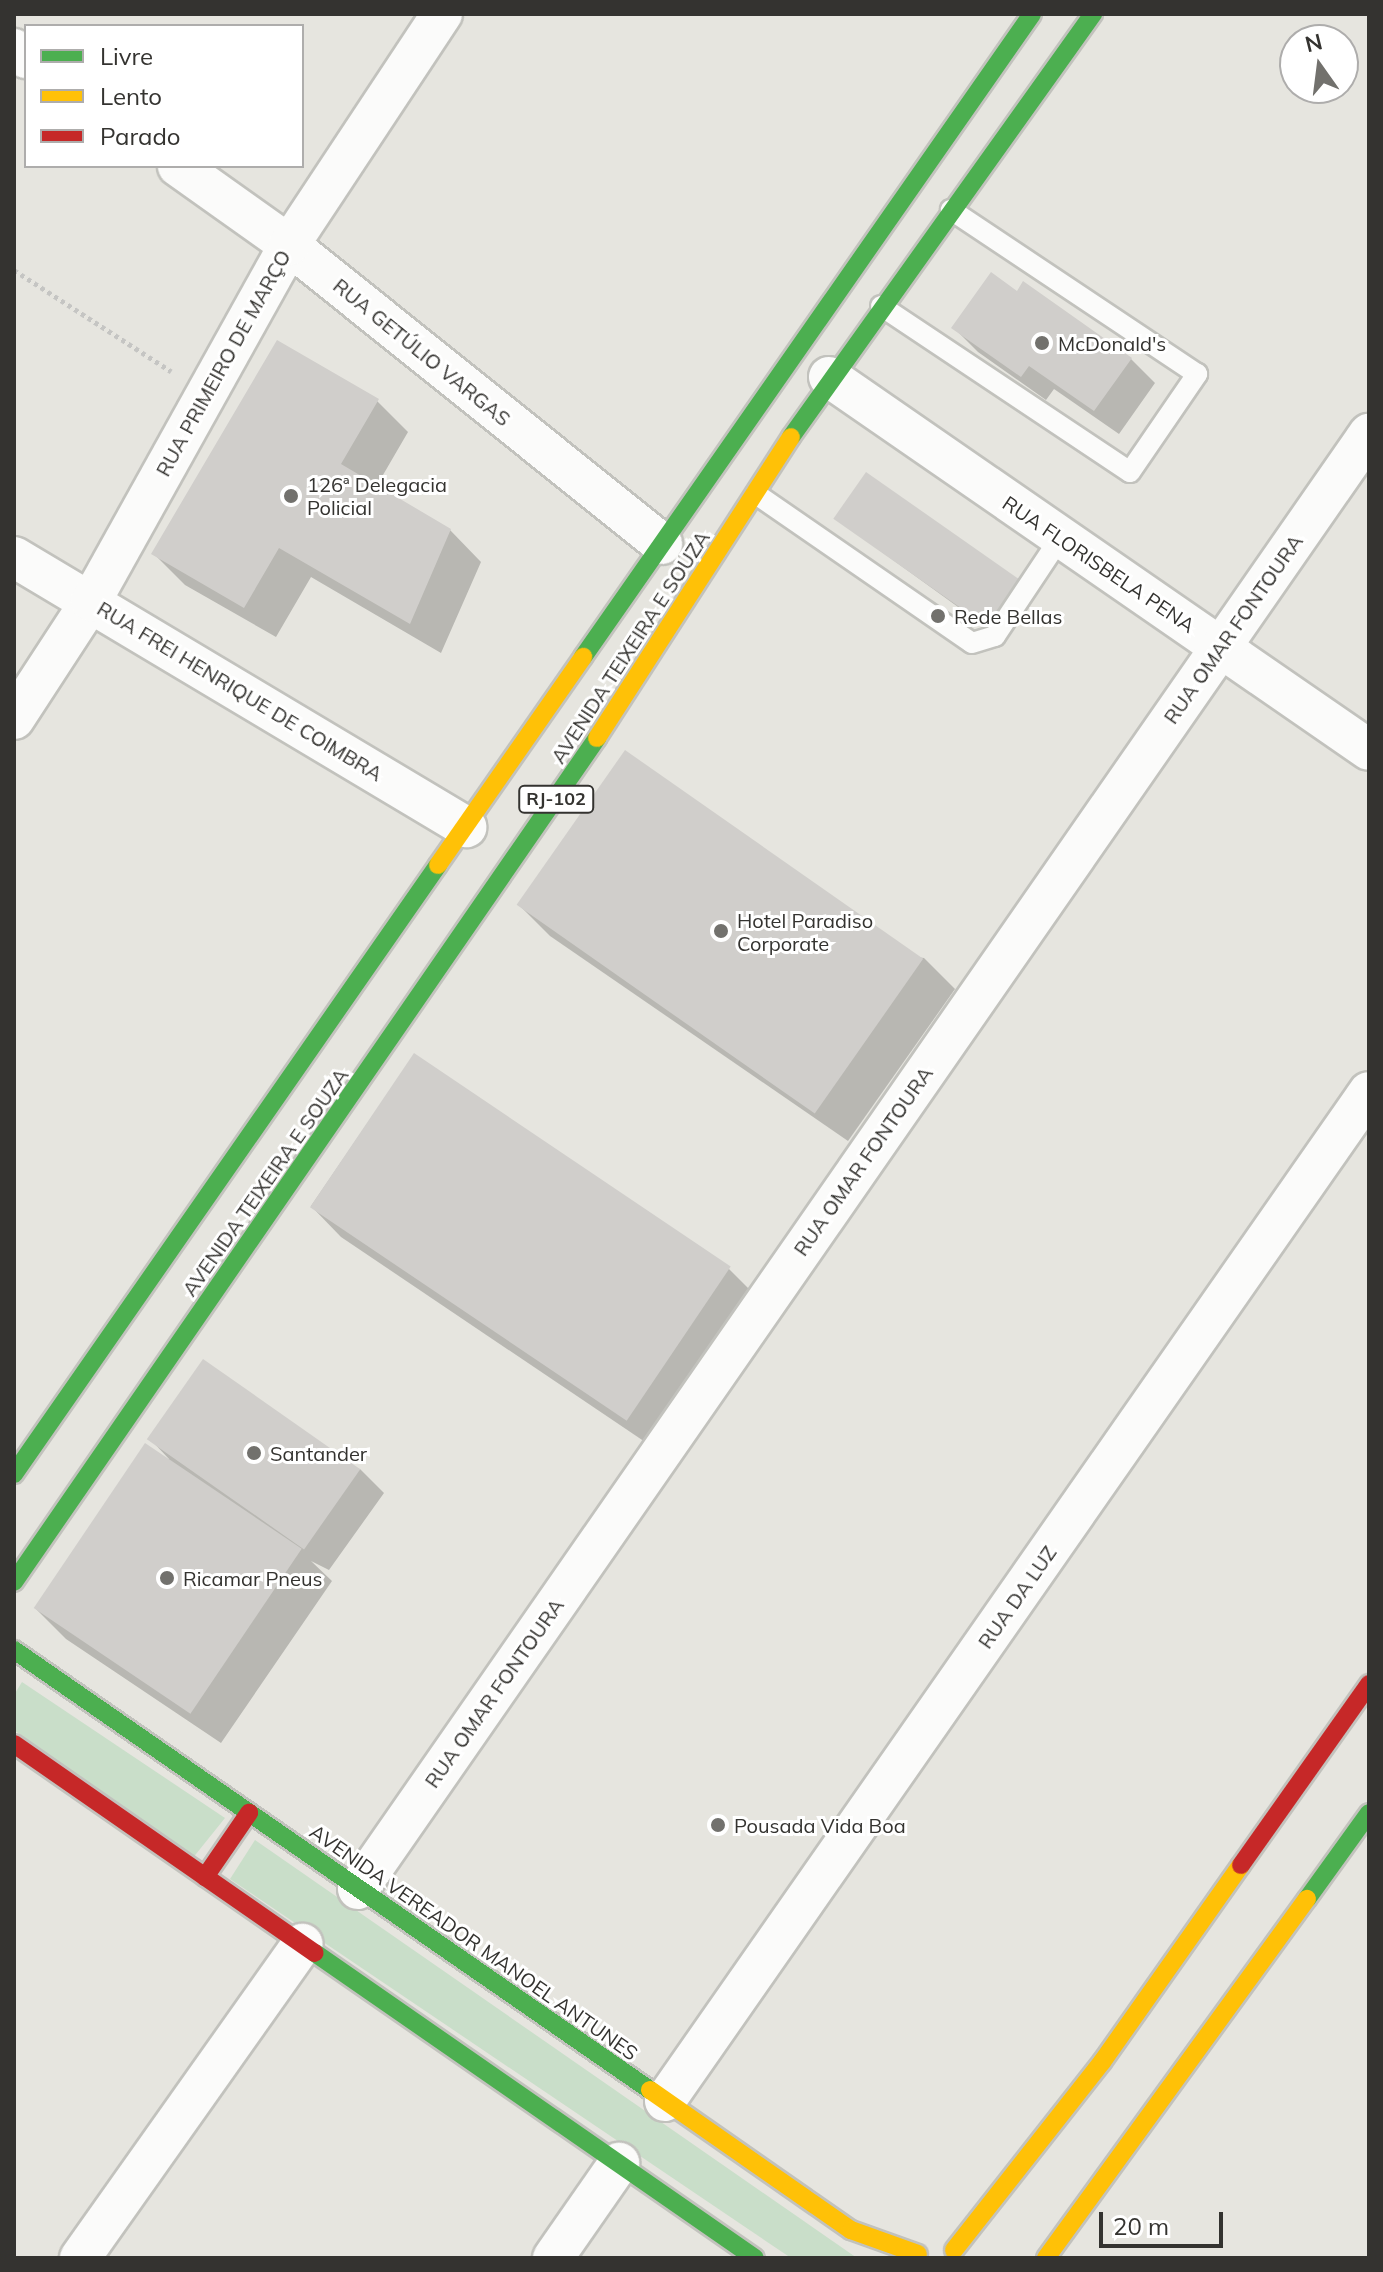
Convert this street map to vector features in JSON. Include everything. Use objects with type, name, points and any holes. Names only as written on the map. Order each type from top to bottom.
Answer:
[{"type":"main road","name":"AVENIDA TEIXEIRA E SOUZA","points":[[14,1474],[1032,14]]},
{"type":"main road","name":"AVENIDA TEIXEIRA E SOUZA","points":[[14,1582],[552,805],[829,377],[1093,14]]},
{"type":"main road","name":"AVENIDA VEREADOR MANOEL ANTUNES","points":[[14,1650],[851,2230],[914,2256]]},
{"type":"main road","points":[[954,2250],[1102,2062],[1369,1684]]},
{"type":"main road","points":[[14,1744],[755,2258]]},
{"type":"main road","points":[[205,1877],[249,1813]]},
{"type":"main road","points":[[1046,2258],[1369,1813]]},
{"type":"main road","points":[[914,2256],[954,2250],[974,2254]]},
{"type":"street","name":"RUA PRIMEIRO DE MARÇO","points":[[14,719],[91,601],[289,245],[442,14]]},
{"type":"street","name":"RUA GETÚLIO VARGAS","points":[[181,168],[289,245],[662,544]]},
{"type":"street","name":"RUA FLORISBELA PENA","points":[[829,377],[1369,750]]},
{"type":"street","name":"RUA OMAR FONTOURA","points":[[358,1889],[1369,434]]},
{"type":"street","name":"RUA FREI HENRIQUE DE COIMBRA","points":[[14,557],[466,827]]},
{"type":"street","name":"RUA DA LUZ","points":[[665,2101],[1369,1092]]},
{"type":"street","points":[[80,2258],[302,1944]]},
{"type":"street","points":[[553,2258],[619,2163]]},
{"type":"lane","points":[[881,306],[1130,472],[1197,374],[951,210]]},
{"type":"lane","points":[[756,494],[972,643],[995,636],[1060,538]]},
{"type":"path","points":[[14,270],[206,393]]},
{"type":"green space","points":[[22,1682],[225,1818],[192,1859],[14,1730],[14,1695]]},
{"type":"green space","points":[[255,1840],[857,2258],[791,2258],[230,1879]]},
{"type":"building","name":"McDonald's","points":[[991,272],[1017,291],[1023,281],[1132,358],[1094,411],[1029,366],[1021,377],[951,328]]},
{"type":"building","name":"126ª Delegacia Policial","points":[[277,340],[379,399],[341,464],[451,529],[410,624],[279,548],[244,608],[151,554]]},
{"type":"building","points":[[866,472],[1019,579],[986,626],[833,519]]},
{"type":"building","name":"Hotel Paradiso Corporate","points":[[625,750],[923,959],[815,1114],[517,905]]},
{"type":"building","points":[[414,1053],[731,1267],[627,1421],[310,1207]]},
{"type":"building","name":"Santander","points":[[203,1359],[360,1469],[304,1549],[147,1439]]},
{"type":"building","name":"Ricamar Pneus","points":[[145,1443],[302,1549],[190,1714],[34,1608]]},
{"type":"traffic: fast","points":[[583,657],[1032,14]]},
{"type":"traffic: fast","points":[[791,437],[1093,14]]},
{"type":"traffic: fast","points":[[14,1582],[597,738]]},
{"type":"traffic: fast","points":[[14,1474],[438,865]]},
{"type":"traffic: fast","points":[[14,1650],[650,2090]]},
{"type":"traffic: fast","points":[[1307,1899],[1369,1813]]},
{"type":"traffic: fast","points":[[315,1953],[755,2258]]},
{"type":"traffic: slow","points":[[597,738],[791,437]]},
{"type":"traffic: slow","points":[[438,865],[583,657]]},
{"type":"traffic: slow","points":[[954,2250],[1102,2062],[1241,1865]]},
{"type":"traffic: slow","points":[[1046,2258],[1307,1899]]},
{"type":"traffic: slow","points":[[650,2090],[851,2230],[918,2254]]},
{"type":"traffic: jam","points":[[1241,1865],[1369,1684]]},
{"type":"traffic: jam","points":[[14,1744],[315,1953]]},
{"type":"traffic: jam","points":[[205,1877],[249,1813]]},
{"type":"place","name":"McDonald's","points":[[1042,343]]},
{"type":"place","name":"126ª Delegacia Policial","points":[[291,496]]},
{"type":"place","name":"Rede Bellas","points":[[938,616]]},
{"type":"place","name":"Hotel Paradiso Corporate","points":[[721,931]]},
{"type":"place","name":"Santander","points":[[254,1453]]},
{"type":"place","name":"Ricamar Pneus","points":[[167,1578]]},
{"type":"place","name":"Pousada Vida Boa","points":[[718,1825]]}]
